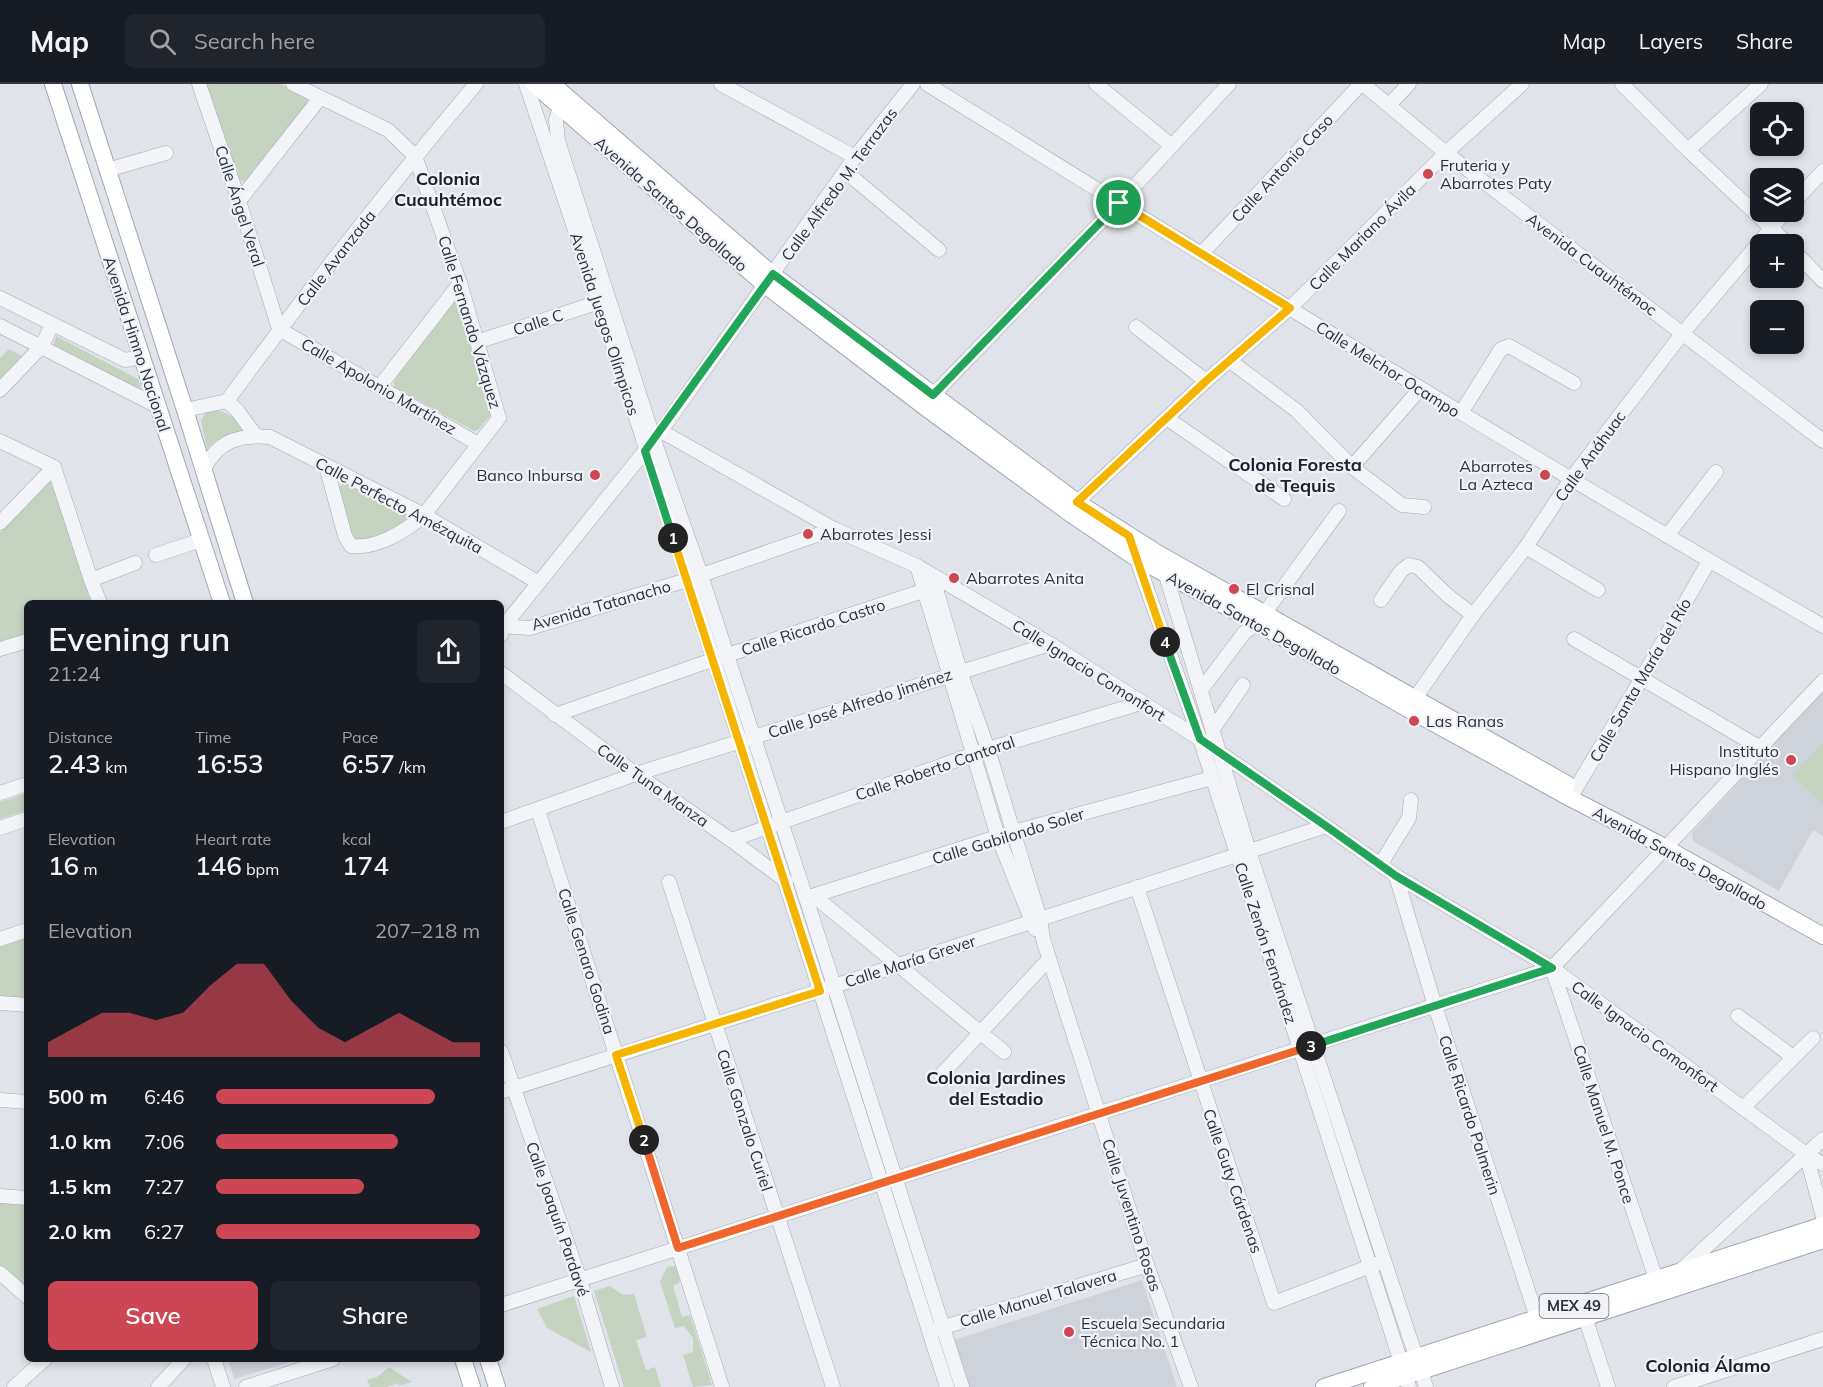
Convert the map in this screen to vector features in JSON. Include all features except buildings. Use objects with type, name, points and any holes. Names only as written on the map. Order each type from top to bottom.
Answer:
[{"type":"main road","name":"Avenida Himno Nacional","points":[[53,84],[221,600]]},
{"type":"main road","name":"Avenida Himno Nacional","points":[[80,84],[244,600]]},
{"type":"main road","name":"Avenida Santos Degollado","points":[[534,84],[562,101],[769,280],[1073,507],[1136,558],[1261,618]]},
{"type":"main road","name":"Avenida Santos Degollado","points":[[552,84],[562,101]]},
{"type":"main road","name":"Avenida Santos Degollado","points":[[1073,507],[1129,536],[1261,618],[1573,794],[1823,924]]},
{"type":"main road","name":"Avenida Santos Degollado","points":[[1669,844],[1823,936]]},
{"type":"main road","name":"MEX 49","points":[[1324,1387],[1413,1374],[1537,1318],[1823,1225]]},
{"type":"main road","name":"MEX 49","points":[[1372,1387],[1823,1240]]},
{"type":"main road","points":[[463,1362],[472,1387]]},
{"type":"main road","points":[[489,1362],[497,1387]]},
{"type":"street","name":"Calle Ángel Veral","points":[[199,84],[239,201],[279,330]]},
{"type":"street","name":"Calle Fernando Vázquez","points":[[293,84],[388,130],[415,156],[460,283],[499,418],[423,515],[410,528],[360,547],[351,546],[345,536],[326,466]]},
{"type":"street","name":"Calle Avanzada","points":[[227,402],[279,330],[415,156],[476,84]]},
{"type":"street","name":"Avenida Juegos Olímpicos","points":[[526,84],[598,302],[653,441],[701,575],[781,821],[810,897],[834,986],[896,1179],[936,1329],[947,1387]]},
{"type":"street","points":[[721,84],[855,157]]},
{"type":"street","name":"Calle Alfredo M. Terrazas","points":[[504,627],[653,441],[855,157],[913,84]]},
{"type":"street","name":"Calle Melchor Ocampo","points":[[927,84],[1420,389],[1823,626]]},
{"type":"street","points":[[1096,84],[1172,146]]},
{"type":"street","points":[[930,401],[1229,84]]},
{"type":"street","name":"Avenida Cuauhtémoc","points":[[1362,84],[1446,153],[1823,441]]},
{"type":"street","name":"Calle Antonio Caso","points":[[1202,253],[1362,84]]},
{"type":"street","points":[[1389,105],[1409,84]]},
{"type":"street","name":"Calle Mariano Ávila","points":[[1073,507],[1206,381],[1290,308],[1446,153],[1522,84]]},
{"type":"street","points":[[1622,84],[1777,234]]},
{"type":"street","points":[[1688,150],[1761,84]]},
{"type":"street","points":[[239,201],[320,98]]},
{"type":"street","name":"Avenida Juegos Olímpicos","points":[[562,101],[556,120],[558,141],[653,441],[687,580],[882,1183],[936,1329],[962,1387]]},
{"type":"street","points":[[107,170],[166,153]]},
{"type":"street","points":[[1804,191],[1823,171]]},
{"type":"street","points":[[846,172],[939,250]]},
{"type":"street","name":"Calle Anáhuac","points":[[1411,703],[1473,615],[1526,547],[1571,479],[1682,334],[1775,222]]},
{"type":"street","points":[[1804,261],[1823,281]]},
{"type":"street","points":[[380,386],[460,283]]},
{"type":"street","points":[[0,298],[124,360],[135,358],[139,352]]},
{"type":"street","name":"Calle C","points":[[477,342],[598,302]]},
{"type":"street","points":[[0,313],[2,330],[41,347],[157,406]]},
{"type":"street","points":[[0,390],[41,347],[52,325]]},
{"type":"street","points":[[1136,327],[1206,381]]},
{"type":"street","name":"Calle Apolonio Martínez","points":[[279,330],[478,444]]},
{"type":"street","points":[[1461,413],[1501,349],[1509,346],[1574,383]]},
{"type":"street","points":[[1230,361],[1297,411],[1352,467],[1402,505],[1424,507]]},
{"type":"street","points":[[1352,467],[1420,389]]},
{"type":"street","points":[[185,410],[227,402],[237,410],[255,436]]},
{"type":"street","points":[[1168,419],[1284,499]]},
{"type":"street","name":"Calle Perfecto Amézquita","points":[[203,471],[209,457],[226,443],[238,438],[270,437],[423,515],[540,583]]},
{"type":"street","points":[[0,441],[54,467],[99,600]]},
{"type":"street","points":[[653,441],[834,530]]},
{"type":"street","points":[[0,523],[54,467]]},
{"type":"street","points":[[1667,536],[1716,471]]},
{"type":"street","points":[[1201,690],[1244,633],[1261,618],[1339,511]]},
{"type":"street","name":"Calle Juventino Rosas","points":[[834,530],[917,566],[930,584],[955,672],[973,754],[998,837],[1043,939],[1148,1265],[1191,1387]]},
{"type":"street","name":"Avenida Tatanacho","points":[[504,629],[530,628],[687,580],[834,530]]},
{"type":"street","name":"Calle Zenón Fernández","points":[[1129,536],[1212,778],[1243,853],[1307,1047],[1383,1261],[1413,1374]]},
{"type":"street","points":[[156,555],[201,540]]},
{"type":"street","points":[[1526,547],[1598,590]]},
{"type":"street","name":"Calle Zenón Fernández","points":[[1159,554],[1222,756],[1243,853]]},
{"type":"street","name":"Calle Santa María del Río","points":[[1573,794],[1709,561]]},
{"type":"street","points":[[91,580],[135,563]]},
{"type":"street","points":[[1381,600],[1401,571],[1409,565],[1418,567],[1473,615]]},
{"type":"street","name":"Calle Ignacio Comonfort","points":[[930,584],[1050,644],[1200,739],[1396,876],[1552,968],[1806,1154],[1823,1164]]},
{"type":"street","name":"Calle Ricardo Castro","points":[[555,715],[930,584]]},
{"type":"street","points":[[1574,639],[1759,747]]},
{"type":"street","points":[[0,649],[24,642]]},
{"type":"street","name":"Calle José Alfredo Jiménez","points":[[504,821],[636,774],[1050,644]]},
{"type":"street","name":"Calle Juventino Rosas","points":[[955,672],[988,748],[1036,920]]},
{"type":"street","name":"Calle Tuna Manza","points":[[504,675],[636,774],[810,897],[899,965],[1004,1052]]},
{"type":"street","points":[[504,1304],[1552,968],[1823,681]]},
{"type":"street","points":[[1213,729],[1243,685]]},
{"type":"street","name":"Calle Roberto Cantoral","points":[[731,840],[988,748],[1141,703]]},
{"type":"street","name":"Calle Gabilondo Soler","points":[[810,897],[1013,832],[1212,778]]},
{"type":"street","points":[[0,793],[24,785]]},
{"type":"street","points":[[1380,865],[1410,818],[1411,800]]},
{"type":"street","name":"Calle Genaro Godina","points":[[538,810],[722,1387]]},
{"type":"street","points":[[0,828],[24,820]]},
{"type":"street","name":"Calle María Grever","points":[[507,1090],[820,991],[1326,826]]},
{"type":"street","name":"Calle Ricardo Palmerin","points":[[1396,876],[1435,1006],[1537,1318]]},
{"type":"street","name":"Calle Gonzalo Curiel","points":[[669,882],[833,1387]]},
{"type":"street","name":"Calle Guty Cárdenas","points":[[1137,887],[1274,1303],[1370,1267]]},
{"type":"street","points":[[0,939],[24,931]]},
{"type":"street","points":[[941,1075],[1049,959]]},
{"type":"street","name":"Calle Manuel M. Ponce","points":[[1552,968],[1656,1279]]},
{"type":"street","points":[[0,1003],[24,1005]]},
{"type":"street","points":[[1738,1016],[1793,1057]]},
{"type":"street","points":[[1743,1108],[1812,1038]]},
{"type":"street","name":"Calle Zenón Fernández","points":[[1307,1047],[1370,1267],[1413,1374]]},
{"type":"street","name":"Calle Joaquín Pardavé","points":[[504,1070],[507,1090],[580,1280],[612,1387]]},
{"type":"street","points":[[0,1100],[24,1102]]},
{"type":"street","points":[[1679,1272],[1823,1139]]},
{"type":"street","points":[[1806,1154],[1823,1217]]},
{"type":"street","points":[[0,1196],[24,1198]]},
{"type":"street","points":[[1370,1267],[1383,1261]]},
{"type":"street","name":"Calle Manuel Talavera","points":[[936,1329],[1148,1265]]},
{"type":"street","points":[[0,1274],[24,1294]]},
{"type":"street","points":[[1585,1317],[1608,1387]]},
{"type":"street","points":[[1674,1387],[1823,1339]]},
{"type":"street","points":[[14,1387],[42,1362]]},
{"type":"street","points":[[158,1387],[181,1362]]},
{"type":"street","points":[[215,1362],[223,1387]]},
{"type":"street","points":[[246,1387],[324,1362]]},
{"type":"shaded area","name":"Instituto Hispano Inglés","points":[[1823,690],[1823,836],[1813,830],[1779,891],[1693,841],[1692,833]]},
{"type":"shaded area","name":"Escuela Secundaria Técnica No. 1","points":[[1142,1280],[1177,1387],[966,1387],[951,1341]]},
{"type":"shaded area","points":[[229,1362],[290,1362],[234,1379]]},
{"type":"green space","points":[[206,84],[280,84],[307,97],[307,105],[249,178],[244,181],[237,177]]},
{"type":"green space","points":[[455,299],[492,413],[478,430],[474,431],[394,387],[394,381]]},
{"type":"green space","points":[[56,336],[138,379],[144,398],[51,352]]},
{"type":"green space","points":[[9,349],[22,356],[0,379],[0,358]]},
{"type":"green space","points":[[212,410],[230,415],[244,428],[243,431],[214,442],[207,450],[201,421],[206,412]]},
{"type":"green space","points":[[52,478],[90,600],[24,600],[24,637],[0,644],[0,533]]},
{"type":"green space","points":[[346,481],[417,517],[377,538],[353,541],[335,490]]},
{"type":"green space","points":[[1823,743],[1823,804],[1792,775]]},
{"type":"green space","points":[[24,794],[24,811],[0,819],[0,802]]},
{"type":"green space","points":[[24,934],[24,999],[0,998],[0,943]]},
{"type":"green space","points":[[0,1196],[24,1198],[24,1294],[0,1273]]},
{"type":"green space","points":[[676,1266],[680,1282],[673,1286],[682,1317],[690,1315],[712,1385],[693,1387],[683,1355],[693,1352],[693,1338],[684,1326],[675,1328],[660,1282],[667,1267]]},
{"type":"green space","points":[[610,1286],[623,1295],[634,1294],[647,1337],[636,1340],[646,1370],[655,1367],[661,1387],[624,1387],[594,1291]]},
{"type":"green space","points":[[574,1296],[591,1352],[547,1328],[537,1309]]},
{"type":"green space","points":[[389,1367],[412,1382],[399,1386],[398,1383],[387,1387],[370,1387],[367,1380],[377,1377]]},
{"type":"place","name":"Fruteria y Abarrotes Paty","points":[[1428,174]]},
{"type":"place","name":"Banco Inbursa","points":[[595,475]]},
{"type":"place","name":"Abarrotes La Azteca","points":[[1545,475]]},
{"type":"place","name":"Abarrotes Jessi","points":[[808,534]]},
{"type":"place","name":"Abarrotes Anita","points":[[954,578]]},
{"type":"place","name":"El Crisnal","points":[[1234,589]]},
{"type":"place","name":"Las Ranas","points":[[1414,721]]},
{"type":"place","name":"Instituto Hispano Inglés","points":[[1791,760]]},
{"type":"place","name":"Escuela Secundaria Técnica No. 1","points":[[1069,1332]]},
{"type":"district","name":"Colonia Cuauhtémoc","points":[[448,190]]},
{"type":"district","name":"Colonia Foresta de Tequis","points":[[1295,475]]},
{"type":"district","name":"Colonia Jardines del Estadio","points":[[996,1088]]},
{"type":"district","name":"Colonia Álamo","points":[[1708,1366]]},
{"type":"route","points":[[1119,203],[1290,308],[1206,381],[1077,502],[1129,536],[1200,739],[1396,876],[1552,968],[678,1248],[616,1055],[820,991],[645,451],[773,274],[933,395],[1119,203]]}]
